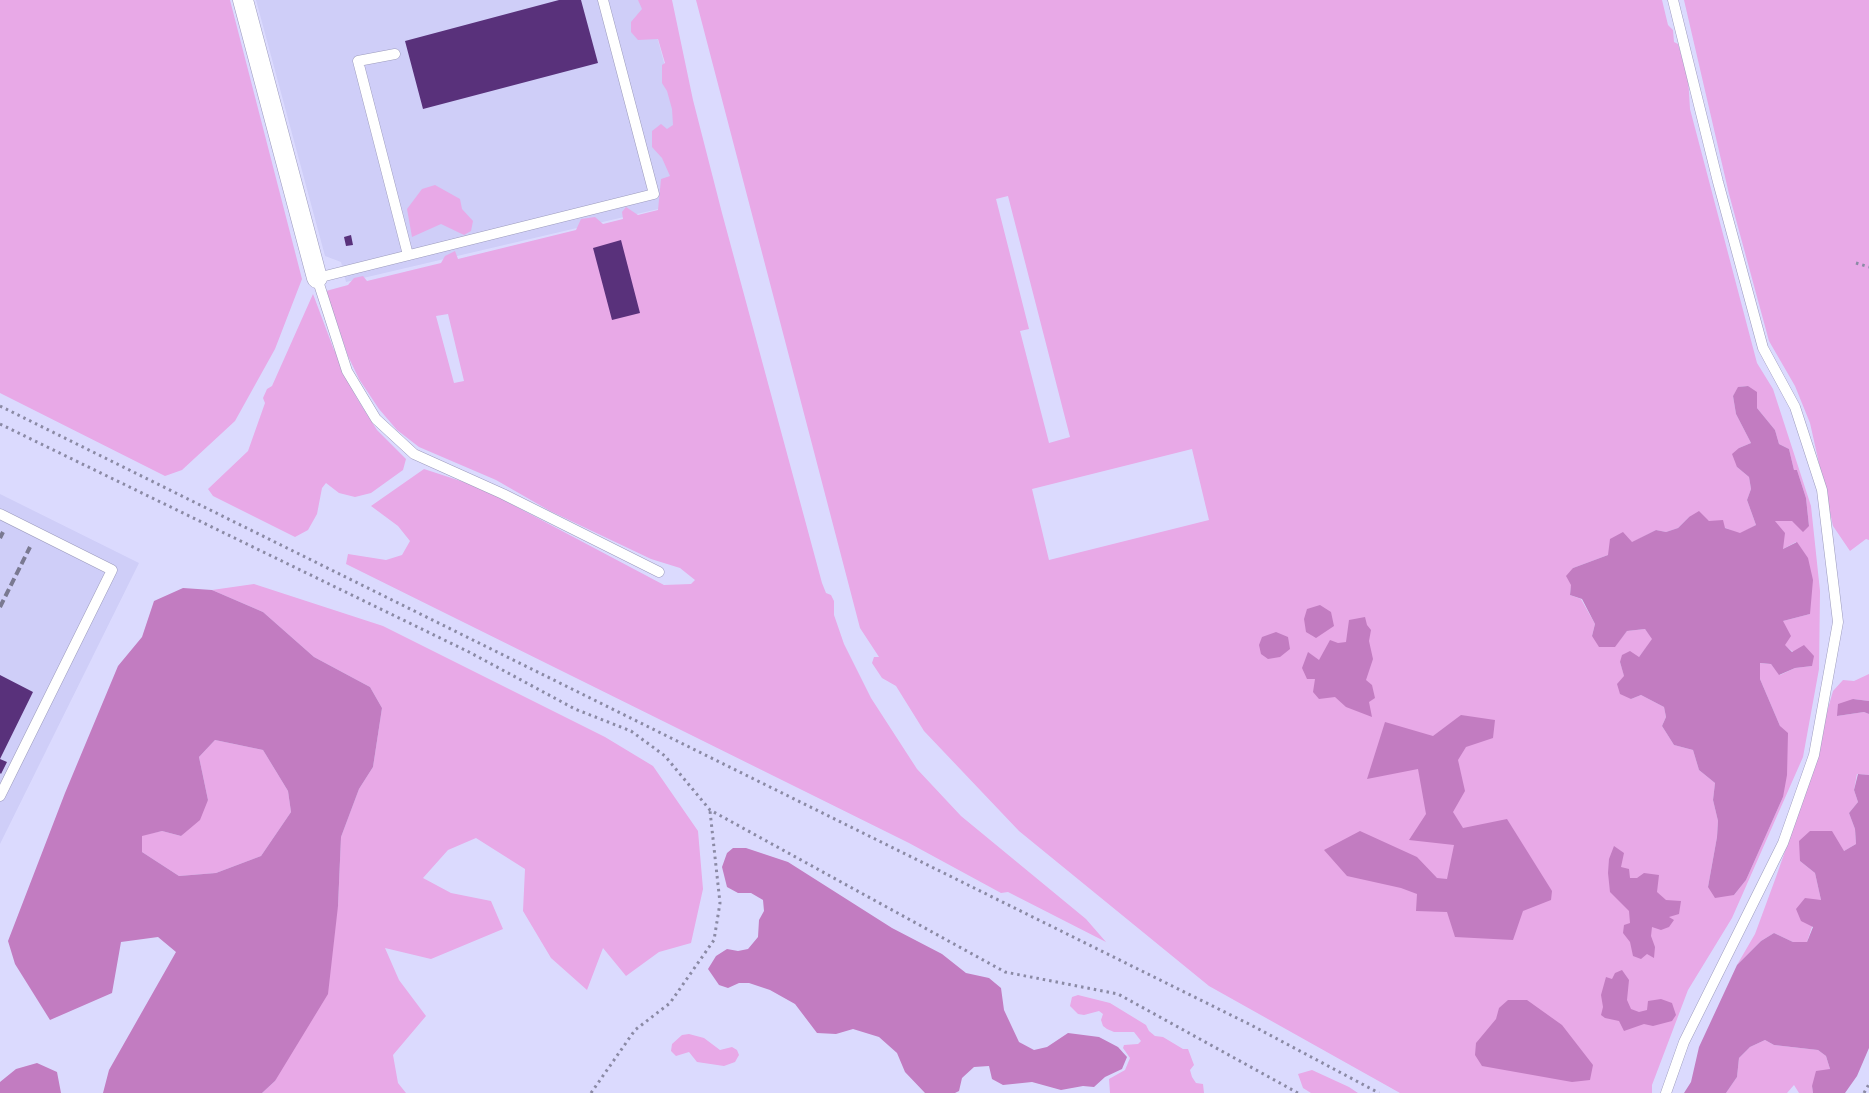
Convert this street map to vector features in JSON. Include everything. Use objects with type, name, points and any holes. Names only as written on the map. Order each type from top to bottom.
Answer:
[{"type":"street","points":[[243,0],[317,278]]},
{"type":"lane","points":[[603,0],[654,194],[317,278],[347,371],[376,419],[414,454],[503,494],[659,572]]},
{"type":"lane","points":[[1666,1093],[1684,1042],[1783,843],[1814,755],[1838,622],[1822,490],[1796,407],[1763,348],[1718,182],[1673,0]]},
{"type":"lane","points":[[395,54],[358,62],[408,255]]},
{"type":"lane","points":[[0,514],[112,570],[0,796]]},
{"type":"path","points":[[1856,263],[1869,267]]},
{"type":"path","points":[[0,406],[1252,1025],[1379,1093]]},
{"type":"path","points":[[0,424],[469,652],[575,709],[631,731],[664,756],[710,810],[1005,972],[1118,994],[1298,1093]]},
{"type":"path","points":[[590,1093],[635,1030],[670,1003],[714,940],[720,903],[710,810]]},
{"type":"path","points":[[1864,1093],[1869,1084]]},
{"type":"shaded area","points":[[0,0],[230,0],[302,279],[275,349],[235,421],[182,470],[165,476],[0,393]]},
{"type":"shaded area","points":[[256,0],[647,0],[701,199],[346,282],[341,262],[325,256]]},
{"type":"shaded area","points":[[638,0],[672,0],[693,100],[722,213],[822,583],[826,593],[831,595],[834,601],[834,615],[844,644],[871,698],[917,769],[961,816],[1086,919],[1106,942],[1008,892],[1001,893],[909,843],[346,564],[348,554],[386,560],[402,555],[410,541],[398,526],[371,506],[424,469],[479,487],[664,585],[691,584],[695,580],[680,568],[651,559],[550,511],[496,480],[419,447],[397,430],[379,409],[359,379],[348,356],[326,291],[348,285],[354,278],[363,276],[367,281],[441,263],[445,256],[455,251],[458,259],[576,230],[581,219],[595,217],[603,224],[623,219],[622,212],[626,207],[638,215],[658,210],[661,179],[670,176],[662,158],[652,147],[652,131],[661,124],[667,129],[673,125],[672,109],[667,91],[662,83],[662,65],[665,63],[658,39],[638,40],[631,32],[631,22],[642,9]],"holes":[[[448,314],[464,381],[454,383],[436,316]]]},
{"type":"shaded area","points":[[696,0],[1662,0],[1668,25],[1673,30],[1674,42],[1678,44],[1688,76],[1690,109],[1757,363],[1773,389],[1811,506],[1820,591],[1819,669],[1803,757],[1732,918],[1688,990],[1652,1085],[1652,1093],[1400,1093],[1209,986],[1019,831],[924,731],[896,686],[882,678],[872,663],[874,657],[879,657],[860,628]],"holes":[[[1008,196],[1070,437],[1049,443],[1020,331],[1029,329],[996,199]],[[1748,386],[1757,408],[1775,430],[1779,444],[1789,449],[1794,470],[1797,470],[1806,498],[1809,526],[1792,521],[1775,521],[1783,549],[1796,542],[1810,601],[1810,614],[1783,621],[1784,645],[1812,666],[1795,668],[1780,675],[1771,664],[1759,663],[1760,679],[1780,726],[1783,797],[1746,880],[1734,895],[1708,887],[1717,837],[1718,821],[1713,800],[1715,783],[1699,770],[1693,750],[1674,745],[1662,726],[1666,717],[1664,707],[1641,695],[1631,699],[1620,662],[1639,657],[1653,639],[1645,629],[1627,631],[1615,646],[1592,636],[1595,624],[1581,599],[1570,595],[1573,568],[1608,555],[1656,530],[1666,532],[1678,528],[1689,517],[1709,521],[1740,534],[1756,525],[1747,500],[1751,489],[1749,477],[1737,467],[1739,448],[1751,443],[1736,414],[1733,396],[1739,387]],[[1192,449],[1209,520],[1049,560],[1032,489]]]},
{"type":"shaded area","points":[[1684,0],[1869,0],[1869,540],[1866,539],[1850,551],[1833,526],[1810,423],[1795,386],[1769,341],[1729,194]]},
{"type":"shaded area","points":[[435,185],[460,199],[462,209],[473,221],[471,231],[464,235],[441,224],[412,237],[407,209],[422,189]]},
{"type":"shaded area","points":[[313,294],[334,350],[339,353],[352,384],[351,387],[358,400],[377,430],[406,459],[403,470],[371,493],[355,497],[339,493],[326,483],[322,488],[317,514],[308,530],[295,537],[213,496],[208,489],[248,451],[265,403],[263,398],[267,389],[272,386]]},
{"type":"shaded area","points":[[1748,386],[1757,392],[1757,408],[1775,430],[1779,444],[1789,449],[1794,470],[1797,470],[1806,498],[1809,526],[1803,532],[1792,521],[1775,521],[1785,533],[1783,549],[1797,542],[1808,558],[1813,580],[1810,614],[1783,621],[1791,636],[1785,645],[1792,652],[1804,645],[1814,656],[1812,666],[1795,668],[1779,675],[1771,664],[1760,663],[1760,679],[1780,726],[1788,733],[1787,775],[1783,797],[1746,880],[1734,895],[1715,898],[1708,887],[1717,837],[1718,821],[1713,800],[1715,783],[1699,770],[1693,750],[1674,745],[1662,726],[1666,717],[1664,707],[1641,695],[1631,699],[1620,694],[1617,684],[1624,676],[1620,662],[1622,655],[1630,651],[1639,657],[1652,639],[1645,629],[1627,631],[1615,647],[1599,647],[1592,636],[1595,624],[1582,599],[1570,595],[1571,585],[1566,576],[1573,568],[1608,555],[1610,539],[1623,532],[1632,542],[1656,530],[1666,532],[1678,528],[1689,517],[1699,511],[1709,521],[1723,520],[1725,528],[1740,533],[1756,525],[1747,500],[1751,489],[1749,477],[1737,467],[1732,454],[1739,448],[1751,443],[1736,414],[1733,396],[1738,387]]},
{"type":"shaded area","points":[[0,494],[139,563],[0,844]]},
{"type":"shaded area","points":[[254,584],[383,626],[605,737],[653,766],[698,831],[703,889],[691,943],[659,952],[626,976],[603,948],[587,990],[551,958],[523,911],[525,869],[476,838],[448,850],[423,878],[451,893],[491,901],[503,929],[431,959],[385,948],[399,980],[426,1016],[393,1055],[398,1083],[406,1093],[262,1093],[275,1081],[338,906],[341,837],[359,789],[373,767],[382,708],[370,687],[314,657],[263,612],[212,590]]},
{"type":"shaded area","points":[[183,588],[212,590],[263,612],[314,657],[370,687],[382,708],[373,767],[359,789],[341,837],[338,906],[328,994],[275,1081],[262,1093],[103,1093],[109,1070],[176,952],[158,937],[121,942],[112,993],[50,1020],[15,964],[8,941],[65,793],[118,666],[142,637],[154,601]],"holes":[[[215,740],[263,750],[288,791],[291,812],[261,856],[216,873],[179,876],[142,852],[142,836],[162,831],[181,836],[200,820],[208,800],[199,757]]]},
{"type":"shaded area","points":[[1320,605],[1331,612],[1334,626],[1316,638],[1306,632],[1304,619],[1307,609]]},
{"type":"shaded area","points":[[1365,617],[1367,625],[1371,630],[1369,641],[1373,659],[1366,680],[1372,685],[1375,698],[1369,702],[1372,717],[1346,707],[1335,697],[1319,699],[1313,692],[1315,679],[1307,679],[1302,668],[1308,652],[1319,660],[1330,640],[1338,643],[1346,642],[1349,620]]},
{"type":"shaded area","points":[[1276,632],[1288,637],[1290,649],[1280,657],[1268,659],[1261,654],[1259,645],[1262,637]]},
{"type":"shaded area","points":[[1869,674],[1869,701],[1853,699],[1837,716],[1864,712],[1869,714],[1869,775],[1857,774],[1854,790],[1858,802],[1849,813],[1855,829],[1856,844],[1844,851],[1800,861],[1815,873],[1821,900],[1807,942],[1793,942],[1774,933],[1761,941],[1737,965],[1755,934],[1796,820],[1833,691],[1843,680],[1854,681]]},
{"type":"shaded area","points":[[1853,699],[1869,701],[1869,714],[1864,712],[1837,716],[1838,704]]},
{"type":"shaded area","points":[[1461,715],[1495,720],[1493,738],[1466,747],[1458,760],[1465,791],[1453,812],[1463,828],[1507,819],[1552,891],[1551,900],[1523,911],[1513,940],[1455,937],[1447,912],[1416,911],[1417,894],[1401,888],[1347,876],[1324,850],[1360,831],[1417,857],[1437,878],[1447,879],[1454,845],[1409,840],[1426,814],[1418,769],[1367,779],[1385,722],[1433,736]]},
{"type":"shaded area","points":[[215,740],[263,750],[288,791],[291,812],[261,856],[216,873],[179,876],[142,852],[142,835],[162,831],[181,836],[208,800],[199,757]]},
{"type":"shaded area","points":[[1858,774],[1869,775],[1869,1048],[1857,1076],[1845,1093],[1813,1093],[1812,1086],[1816,1071],[1830,1069],[1826,1056],[1818,1050],[1774,1045],[1765,1040],[1750,1047],[1739,1058],[1737,1077],[1726,1093],[1684,1093],[1691,1082],[1699,1047],[1737,965],[1761,941],[1774,933],[1793,942],[1807,942],[1813,927],[1801,921],[1796,909],[1805,898],[1821,900],[1815,873],[1800,861],[1799,841],[1810,831],[1832,831],[1844,851],[1856,844],[1855,829],[1849,813],[1858,802],[1854,790]]},
{"type":"shaded area","points":[[1614,846],[1624,853],[1621,867],[1629,869],[1630,878],[1637,878],[1644,873],[1659,875],[1657,892],[1666,900],[1681,901],[1679,914],[1669,917],[1674,920],[1669,927],[1661,930],[1652,927],[1651,936],[1655,947],[1654,958],[1647,954],[1641,959],[1633,956],[1630,942],[1623,933],[1624,925],[1630,923],[1629,911],[1610,892],[1608,873],[1609,859]]},
{"type":"shaded area","points":[[733,848],[746,848],[788,862],[892,928],[942,954],[966,973],[989,978],[1001,988],[1004,1010],[1019,1042],[1034,1050],[1047,1047],[1068,1033],[1099,1037],[1118,1047],[1127,1057],[1122,1069],[1105,1077],[1094,1087],[1083,1086],[1061,1090],[1032,1082],[1003,1085],[992,1079],[989,1066],[974,1067],[962,1078],[959,1091],[955,1093],[925,1093],[905,1072],[897,1053],[879,1037],[853,1029],[836,1034],[817,1033],[795,1004],[770,990],[749,983],[739,983],[728,988],[719,985],[708,969],[716,956],[727,949],[738,951],[748,949],[758,937],[759,920],[764,911],[763,900],[751,893],[738,893],[727,887],[722,867],[727,853]]},
{"type":"shaded area","points":[[1622,970],[1629,980],[1627,1000],[1631,1009],[1639,1012],[1647,1010],[1648,1001],[1661,999],[1672,1003],[1676,1015],[1672,1021],[1653,1026],[1644,1024],[1624,1031],[1619,1021],[1605,1018],[1601,1015],[1603,1007],[1601,995],[1606,977],[1612,979],[1615,973]]},
{"type":"shaded area","points":[[1078,995],[1110,1003],[1146,1025],[1155,1036],[1163,1037],[1183,1049],[1188,1049],[1194,1065],[1190,1070],[1192,1077],[1196,1083],[1203,1084],[1204,1093],[1110,1093],[1109,1079],[1125,1070],[1130,1058],[1123,1048],[1124,1045],[1138,1044],[1141,1041],[1134,1032],[1114,1032],[1107,1029],[1103,1026],[1101,1020],[1103,1014],[1099,1011],[1084,1015],[1078,1014],[1070,1006],[1072,997]]},
{"type":"shaded area","points":[[1508,1000],[1527,1000],[1562,1025],[1593,1065],[1590,1080],[1572,1082],[1482,1066],[1475,1055],[1476,1043],[1496,1019],[1499,1008]]},
{"type":"shaded area","points":[[689,1034],[704,1038],[720,1050],[732,1047],[737,1050],[739,1055],[735,1062],[724,1066],[697,1062],[689,1052],[676,1056],[671,1051],[672,1044],[682,1035]]},
{"type":"shaded area","points":[[1765,1040],[1774,1045],[1818,1050],[1826,1056],[1830,1069],[1812,1086],[1813,1093],[1799,1093],[1794,1085],[1787,1093],[1726,1093],[1737,1077],[1739,1058],[1750,1047]]},
{"type":"shaded area","points":[[37,1063],[57,1072],[61,1093],[0,1093],[0,1082],[16,1069]]},
{"type":"shaded area","points":[[1312,1070],[1358,1093],[1311,1093],[1303,1088],[1298,1074]]},
{"type":"building","points":[[559,0],[581,0],[598,63],[423,109],[405,41]]},
{"type":"building","points":[[351,235],[353,245],[346,246],[344,237]]},
{"type":"building","points":[[621,240],[640,313],[612,320],[593,248]]},
{"type":"building","points":[[0,675],[33,692],[0,759]]},
{"type":"building","points":[[0,759],[7,762],[1,774],[0,773]]},
{"type":"railway","points":[[0,538],[3,532]]},
{"type":"railway","points":[[0,607],[30,547]]}]
